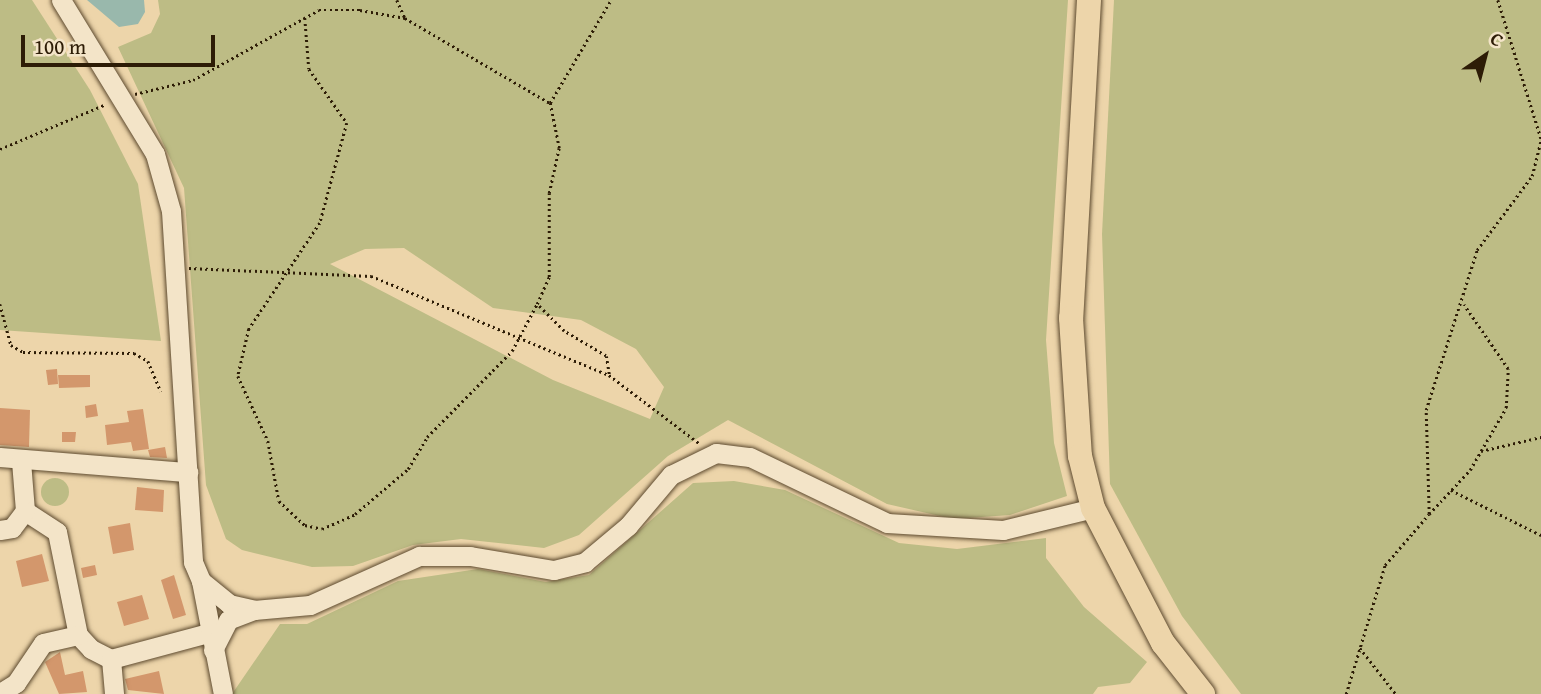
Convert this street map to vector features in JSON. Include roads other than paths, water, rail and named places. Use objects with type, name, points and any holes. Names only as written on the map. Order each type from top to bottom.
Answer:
[{"type":"main road","points":[[1089,0],[1071,318],[1080,456],[1093,508],[1163,643],[1203,694]]},
{"type":"street","points":[[61,0],[124,96],[155,154],[172,211],[192,562],[201,581],[210,641],[223,694]]},
{"type":"street","points":[[25,511],[57,531],[78,635],[111,659],[210,641],[228,620],[254,610],[310,605],[419,556],[470,556],[554,570],[585,562],[628,526],[671,475],[716,453],[750,457],[887,523],[1003,530],[1093,508]]},
{"type":"street","points":[[0,457],[21,461],[188,472]]},
{"type":"street","points":[[0,530],[12,528],[25,511],[21,461]]},
{"type":"street","points":[[201,581],[229,604],[254,610]]},
{"type":"street","points":[[0,693],[16,684],[43,643],[78,635]]},
{"type":"street","points":[[111,659],[114,694]]}]
